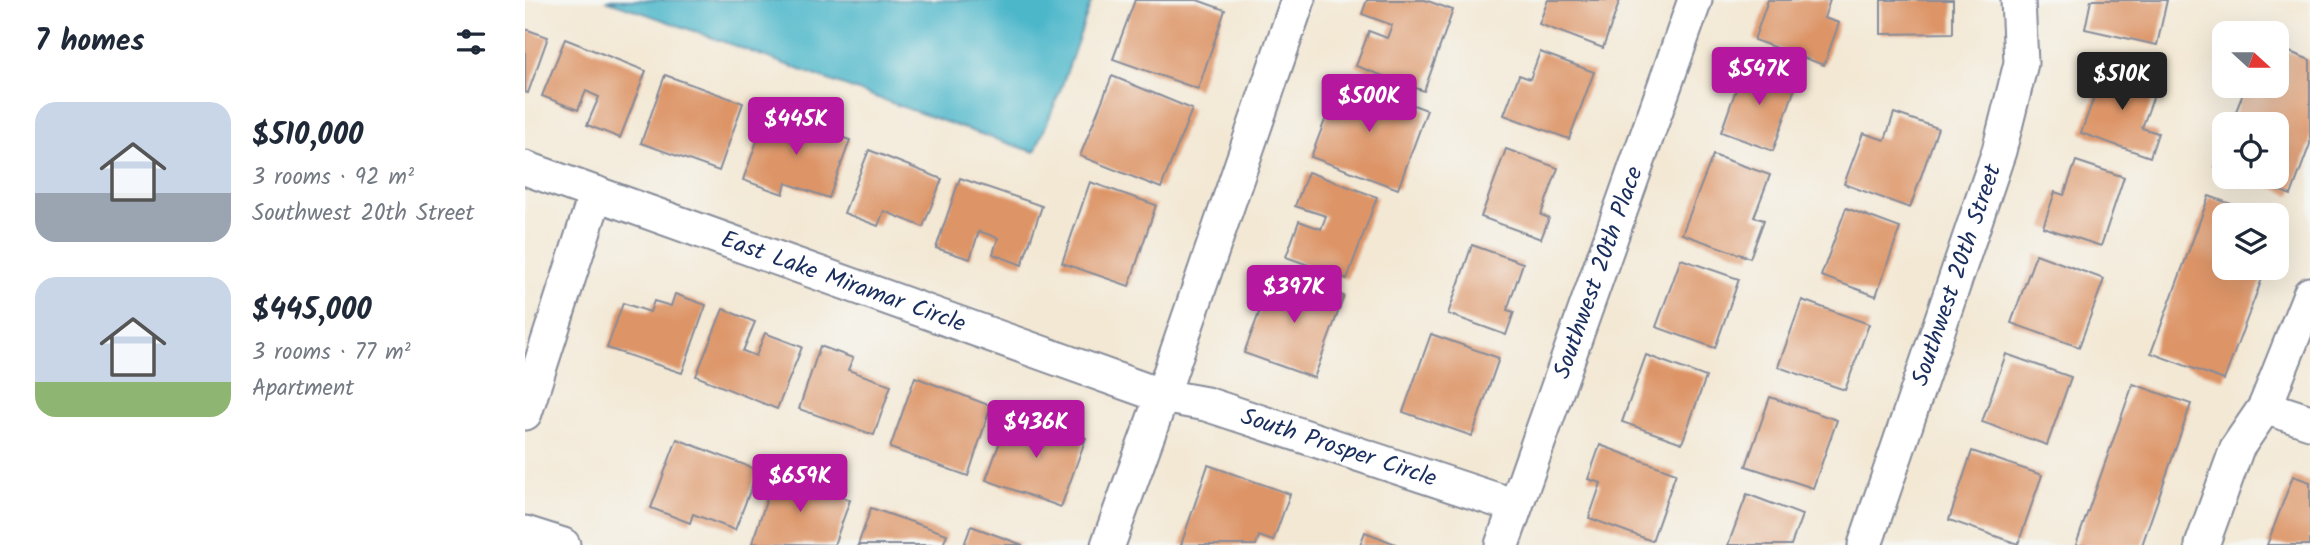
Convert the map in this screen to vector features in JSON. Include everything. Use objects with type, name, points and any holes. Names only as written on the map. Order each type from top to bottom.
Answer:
[{"type":"street","points":[[1108,545],[1298,0]]},
{"type":"street","name":"Southwest 20th Place","points":[[1502,545],[1695,0]]},
{"type":"street","name":"Southwest 20th Street","points":[[1865,545],[1999,151],[2021,63],[2018,0]]},
{"type":"street","name":"East Lake Miramar Circle","points":[[525,168],[1162,396]]},
{"type":"street","points":[[525,413],[596,193]]},
{"type":"street","points":[[2202,545],[2237,448],[2265,407],[2310,294]]},
{"type":"street","name":"South Prosper Circle","points":[[1162,396],[1206,404],[1515,506]]},
{"type":"street","points":[[2265,407],[2310,422]]},
{"type":"street","points":[[525,533],[562,545]]},
{"type":"water","points":[[606,0],[1092,0],[1059,94],[1035,152],[927,116]]},
{"type":"building","points":[[1135,0],[1197,0],[1225,10],[1198,89],[1113,59]]},
{"type":"building","points":[[1367,0],[1425,0],[1453,10],[1424,91],[1356,66],[1369,31],[1387,38],[1392,25],[1362,14]]},
{"type":"building","points":[[1548,0],[1620,0],[1603,48],[1539,24]]},
{"type":"building","points":[[1768,0],[1830,0],[1824,18],[1839,23],[1824,65],[1754,40]]},
{"type":"building","points":[[1881,0],[1953,0],[1953,33],[1881,34]]},
{"type":"building","points":[[2091,0],[2167,0],[2157,45],[2085,29]]},
{"type":"building","points":[[525,29],[548,37],[528,93],[525,92]]},
{"type":"building","points":[[565,39],[646,71],[620,138],[587,125],[599,97],[586,91],[578,110],[542,96]]},
{"type":"building","points":[[1540,52],[1594,72],[1569,139],[1504,115],[1519,75],[1530,79]]},
{"type":"building","points":[[2289,52],[2310,60],[2310,144],[2291,195],[2275,189],[2289,189],[2289,112],[2236,112],[2241,98],[2289,98]]},
{"type":"building","points":[[1745,64],[1797,82],[1773,151],[1721,132]]},
{"type":"building","points":[[2106,65],[2158,84],[2142,128],[2158,133],[2150,157],[2081,133]]},
{"type":"building","points":[[665,75],[743,103],[719,171],[641,143]]},
{"type":"building","points":[[1112,76],[1192,109],[1161,188],[1080,156]]},
{"type":"building","points":[[1341,78],[1427,110],[1398,189],[1311,157]]},
{"type":"building","points":[[768,111],[850,140],[829,198],[786,183],[783,194],[743,180]]},
{"type":"building","points":[[1894,113],[1938,128],[1910,208],[1844,184],[1863,133],[1885,140]]},
{"type":"building","points":[[1506,149],[1558,168],[1541,215],[1549,218],[1541,239],[1481,217]]},
{"type":"building","points":[[869,150],[942,179],[923,227],[884,211],[878,226],[844,213]]},
{"type":"building","points":[[1713,155],[1770,175],[1754,217],[1764,220],[1750,258],[1682,234]]},
{"type":"building","points":[[2076,161],[2124,177],[2101,246],[2043,227],[2055,192],[2064,195]]},
{"type":"building","points":[[1308,172],[1377,197],[1347,279],[1286,257],[1299,221],[1321,229],[1326,216],[1295,206]]},
{"type":"building","points":[[960,178],[1042,206],[1022,265],[993,254],[998,238],[979,231],[970,259],[936,248]]},
{"type":"building","points":[[1090,182],[1156,205],[1129,286],[1062,263]]},
{"type":"building","points":[[2209,196],[2228,203],[2212,203],[2212,280],[2262,280],[2224,380],[2151,353]]},
{"type":"building","points":[[1846,208],[1900,228],[1876,296],[1821,276]]},
{"type":"building","points":[[1472,245],[1523,263],[1507,310],[1514,312],[1506,335],[1448,314]]},
{"type":"building","points":[[2036,254],[2104,279],[2079,347],[2011,323]]},
{"type":"building","points":[[1681,259],[1739,279],[1715,348],[1656,327]]},
{"type":"building","points":[[1275,271],[1344,296],[1314,378],[1244,353]]},
{"type":"building","points":[[675,294],[706,305],[682,373],[607,348],[623,303],[650,312],[654,301],[671,306]]},
{"type":"building","points":[[1802,300],[1869,324],[1845,390],[1778,367]]},
{"type":"building","points":[[723,309],[755,322],[743,351],[756,356],[765,333],[802,347],[777,409],[696,376]]},
{"type":"building","points":[[1431,334],[1499,358],[1472,436],[1403,412]]},
{"type":"building","points":[[820,346],[853,358],[848,370],[891,385],[874,435],[799,409]]},
{"type":"building","points":[[2006,354],[2071,377],[2047,445],[1982,422]]},
{"type":"building","points":[[1646,355],[1706,377],[1682,443],[1622,422]]},
{"type":"building","points":[[915,377],[991,406],[968,476],[890,448]]},
{"type":"building","points":[[2133,384],[2191,404],[2142,545],[2076,545]]},
{"type":"building","points":[[1770,397],[1837,420],[1813,488],[1746,466]]},
{"type":"building","points":[[1010,414],[1086,438],[1061,507],[986,480]]},
{"type":"building","points":[[677,439],[758,470],[735,530],[693,514],[690,523],[651,508]]},
{"type":"building","points":[[1600,445],[1676,473],[1652,541],[1589,518],[1601,483],[1588,479]]},
{"type":"building","points":[[1972,451],[2042,475],[2018,544],[1949,520]]},
{"type":"building","points":[[1208,465],[1290,494],[1273,541],[1259,536],[1256,545],[1181,545]]},
{"type":"building","points":[[776,472],[850,500],[834,545],[752,543]]},
{"type":"building","points":[[2293,476],[2310,482],[2310,545],[2267,545]]},
{"type":"building","points":[[1747,494],[1802,515],[1791,545],[1728,545]]},
{"type":"building","points":[[871,508],[947,534],[943,545],[858,545]]},
{"type":"building","points":[[971,526],[1023,545],[964,545]]},
{"type":"building","points":[[1365,532],[1398,545],[1360,545]]}]
